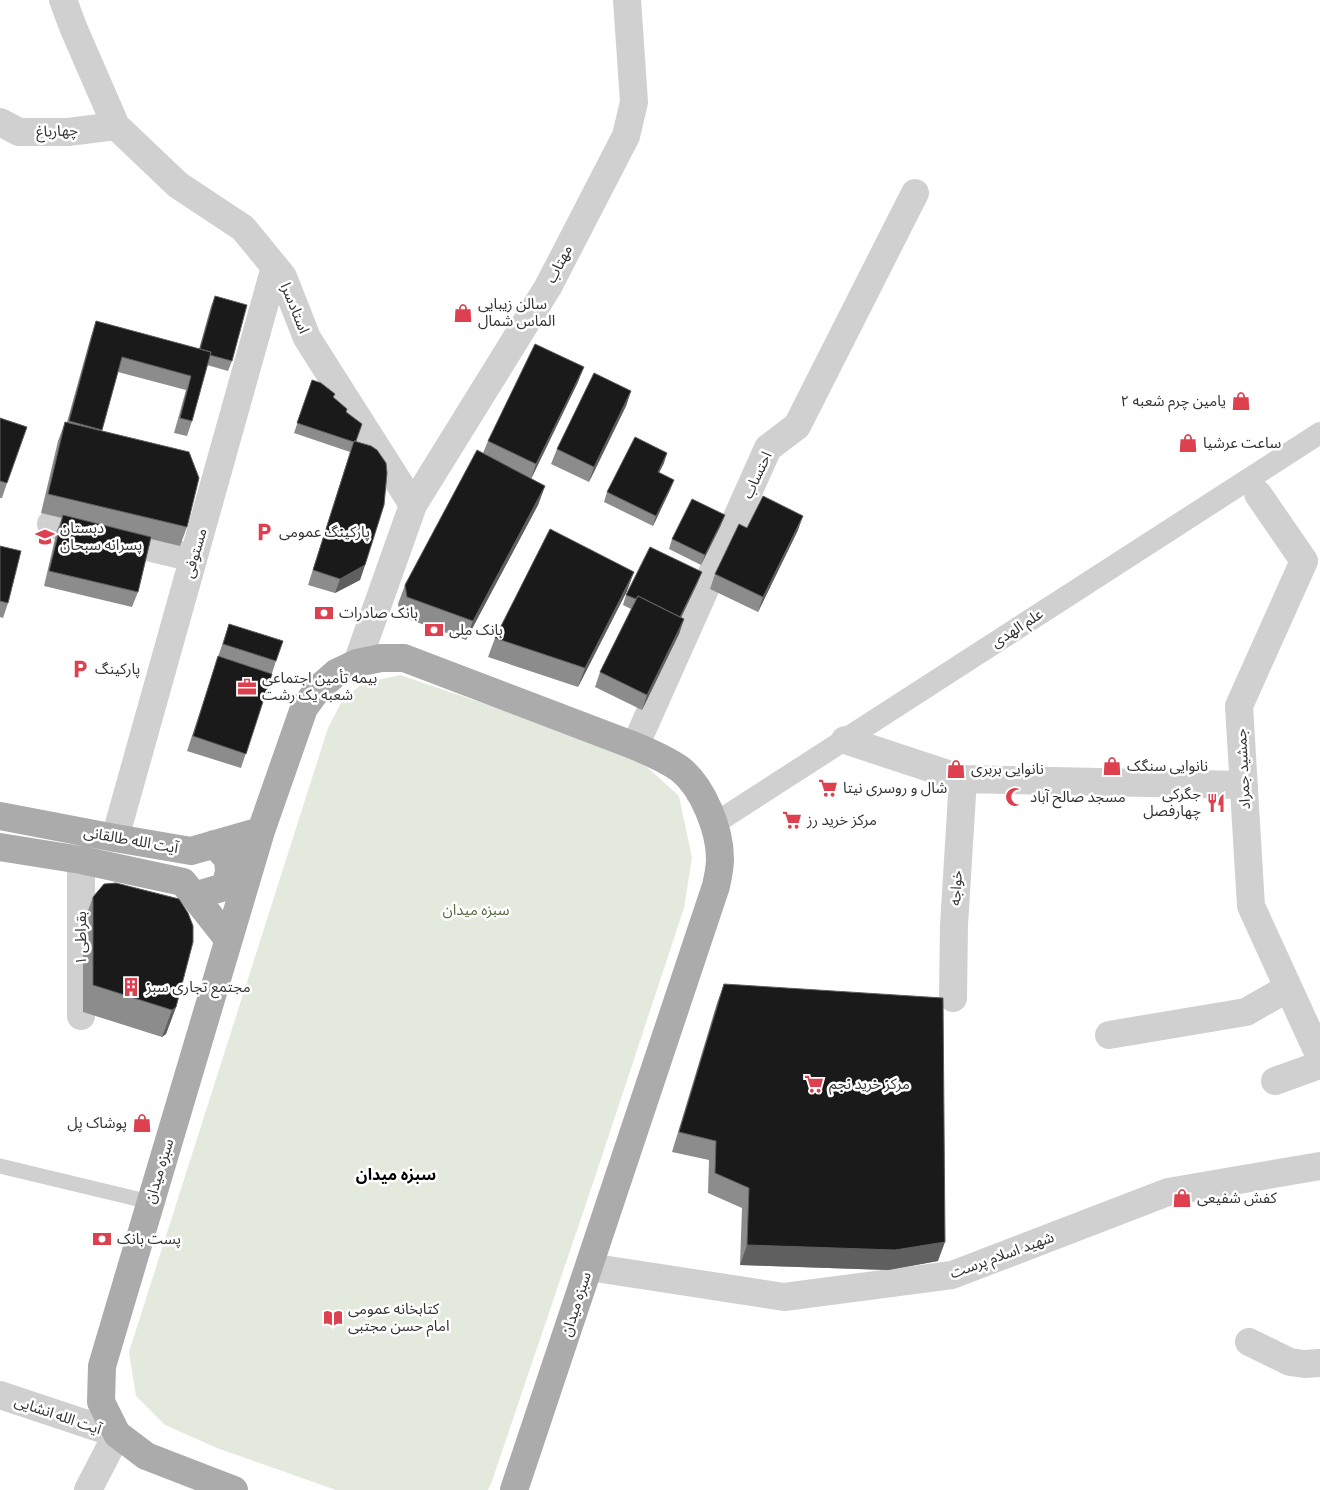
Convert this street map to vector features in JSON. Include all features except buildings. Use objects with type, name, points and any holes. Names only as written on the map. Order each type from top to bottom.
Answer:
[{"type":"main road","name":"سبزه میدان","points":[[221,1488],[146,1456],[117,1434],[101,1402],[102,1366],[261,831],[304,708],[318,688],[336,674],[358,663],[381,658],[404,658],[635,746],[664,759],[681,770],[701,795],[714,824],[720,857],[716,886],[514,1490]]},
{"type":"main road","name":"آیت الله طالقانی","points":[[0,816],[191,851],[261,831]]},
{"type":"main road","points":[[194,896],[221,888],[226,882],[229,872],[228,859],[214,844]]},
{"type":"main road","name":"آیت الله طالقانی","points":[[0,847],[80,860],[183,882],[228,939]]},
{"type":"street","name":"استادسرا","points":[[63,0],[72,27],[116,126],[178,185],[243,228],[283,277],[307,338],[413,504]]},
{"type":"street","name":"مهتاب","points":[[413,504],[548,287],[626,136],[634,102],[627,0]]},
{"type":"street","name":"چهارباغ","points":[[0,122],[19,132],[68,132],[116,126]]},
{"type":"street","name":"احتساب","points":[[635,746],[768,448],[797,426],[915,193]]},
{"type":"street","name":"مستوفی","points":[[115,838],[275,267]]},
{"type":"street","name":"علم الهدی","points":[[714,824],[1320,433]]},
{"type":"street","name":"جمشید جمراد","points":[[1258,494],[1304,562],[1239,706],[1251,906],[1320,1057]]},
{"type":"street","points":[[358,663],[413,504]]},
{"type":"street","points":[[51,524],[193,558]]},
{"type":"street","points":[[845,740],[963,779],[1244,785]]},
{"type":"street","name":"خواجه","points":[[953,998],[954,925],[963,779]]},
{"type":"street","name":"بقراطی ۱","points":[[80,860],[80,1016]]},
{"type":"street","points":[[1109,1035],[1246,1012],[1288,988]]},
{"type":"street","points":[[1275,1081],[1320,1065]]},
{"type":"street","name":"شهید اسلام پرست","points":[[588,1267],[784,1297],[952,1275],[1168,1192],[1320,1166]]},
{"type":"street","points":[[1249,1342],[1290,1362],[1304,1364],[1320,1363]]},
{"type":"street","name":"آیت الله انشایی","points":[[0,1395],[117,1434]]},
{"type":"street","points":[[88,1490],[117,1434]]},
{"type":"lane","points":[[0,1166],[150,1202]]},
{"type":"green space","name":"سبزه میدان","points":[[400,675],[600,743],[647,767],[679,796],[692,858],[684,908],[488,1490],[336,1490],[217,1448],[165,1425],[136,1396],[129,1352],[328,728],[343,699],[364,683]]},
{"type":"place","name":"سالن زیبایی الماس شمال","points":[[463,313]]},
{"type":"place","name":"یامین چرم شعبه ۲","points":[[1241,401]]},
{"type":"place","name":"ساعت عرشیا","points":[[1188,443]]},
{"type":"place","name":"پارکینگ عمومی","points":[[264,532]]},
{"type":"place","name":"دبستان پسرانه سبحان","points":[[45,537]]},
{"type":"place","name":"بانک صادرات","points":[[324,613]]},
{"type":"place","name":"بانک ملی","points":[[434,630]]},
{"type":"place","name":"پارکینگ","points":[[80,669]]},
{"type":"place","name":"بیمه تأمین اجتماعی شعبه یک رشت","points":[[247,687]]},
{"type":"place","name":"نانوایی سنگک","points":[[1112,766]]},
{"type":"place","name":"نانوایی بربری","points":[[956,769]]},
{"type":"place","name":"شال و روسری نیتا","points":[[828,788]]},
{"type":"place","name":"مسجد صالح آباد","points":[[1015,797]]},
{"type":"place","name":"جگرکی چهارفصل","points":[[1216,803]]},
{"type":"place","name":"مرکز خرید رز","points":[[792,820]]},
{"type":"place","name":"مجتمع تجاری سبز","points":[[131,987]]},
{"type":"place","name":"مرکز خرید نجم","points":[[814,1084]]},
{"type":"place","name":"پوشاک پل","points":[[142,1123]]},
{"type":"place","name":"کفش شفیعی","points":[[1182,1198]]},
{"type":"place","name":"پست بانک","points":[[102,1239]]},
{"type":"place","name":"کتابخانه عمومی امام حسن مجتبی","points":[[333,1318]]},
{"type":"district","name":"سبزه میدان","points":[[396,1174]]}]
